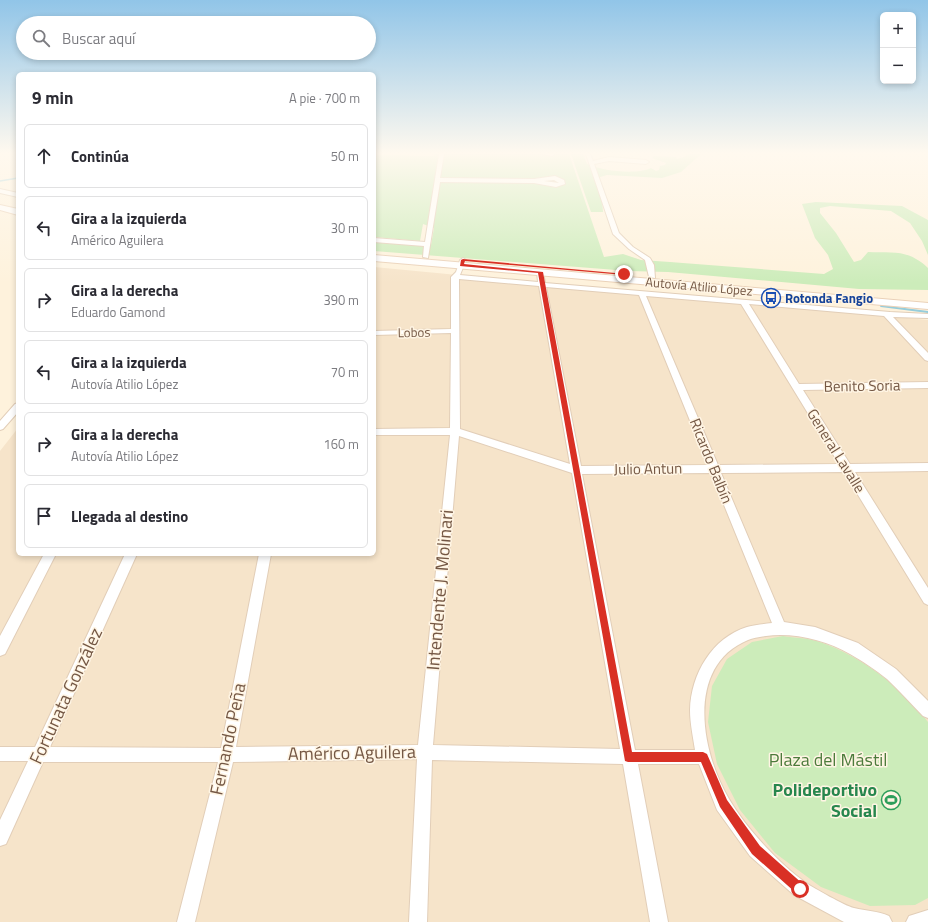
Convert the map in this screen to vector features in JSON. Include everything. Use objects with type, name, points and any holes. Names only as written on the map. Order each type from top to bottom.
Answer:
[{"type":"main road","points":[[0,201],[16,205]]},
{"type":"main road","points":[[0,207],[16,211]]},
{"type":"main road","name":"Autovía Atilio López","points":[[376,253],[426,257],[540,272],[928,306]]},
{"type":"main road","name":"Autovía Atilio López","points":[[376,258],[462,262],[928,296]]},
{"type":"street","points":[[426,257],[435,197]]},
{"type":"street","points":[[603,197],[616,234],[631,248],[648,259],[651,265],[653,277]]},
{"type":"street","points":[[376,240],[428,244]]},
{"type":"street","name":"Intendente J. Molinari","points":[[418,922],[425,752],[455,431],[455,277],[459,272],[462,262]]},
{"type":"street","points":[[540,272],[659,922]]},
{"type":"street","points":[[455,277],[887,315],[908,314],[928,316]]},
{"type":"street","name":"Ricardo Balbín","points":[[642,294],[780,628]]},
{"type":"street","name":"General Lavalle","points":[[744,302],[927,594]]},
{"type":"street","points":[[887,315],[928,358]]},
{"type":"street","name":"Lobos","points":[[376,333],[454,331]]},
{"type":"street","name":"Benito Soria","points":[[796,387],[928,385]]},
{"type":"street","points":[[0,427],[16,408]]},
{"type":"street","name":"Julio Antun","points":[[376,432],[455,431],[576,470],[928,467]]},
{"type":"street","points":[[0,649],[49,556]]},
{"type":"street","name":"Fortunata González","points":[[0,838],[130,556]]},
{"type":"street","name":"Fernando Peña","points":[[186,922],[227,755],[265,556]]},
{"type":"street","points":[[883,922],[850,916],[800,889],[756,850],[723,804],[703,757],[697,711],[699,690],[707,668],[719,652],[732,641],[748,633],[780,628],[815,633],[853,648],[891,674],[928,710]]},
{"type":"street","name":"Américo Aguilera","points":[[0,754],[227,755],[425,752],[628,757],[703,757]]},
{"type":"street","points":[[915,922],[928,919]]},
{"type":"shaded area","points":[[376,267],[928,320],[928,922],[0,922],[0,451],[16,431],[16,556],[376,556]]},
{"type":"green space","points":[[376,197],[584,197],[604,257],[623,254],[641,260],[824,274],[833,269],[828,255],[815,238],[802,204],[816,202],[902,206],[928,220],[928,255],[922,241],[910,223],[891,211],[830,206],[820,208],[820,213],[836,233],[854,262],[861,260],[868,252],[893,252],[907,255],[921,262],[928,268],[928,290],[859,289],[668,272],[629,271],[376,251],[376,241],[431,245],[434,228],[423,224],[420,241],[376,237]]},
{"type":"green space","points":[[586,197],[602,197],[603,212],[591,212]]},
{"type":"green space","name":"Plaza del Mástil","points":[[783,636],[816,641],[836,648],[851,656],[880,674],[893,685],[928,722],[928,898],[915,905],[870,906],[821,887],[775,853],[740,810],[717,764],[708,722],[712,686],[727,659],[752,642]]},
{"type":"waterway","points":[[881,306],[928,312]]},
{"type":"place","name":"Rotonda Fangio","points":[[771,298]]},
{"type":"place","name":"Polideportivo Social","points":[[891,800]]},
{"type":"route","points":[[624,274],[463,260],[461,265],[540,272],[628,757],[703,757],[723,804],[756,850],[800,889]]}]
